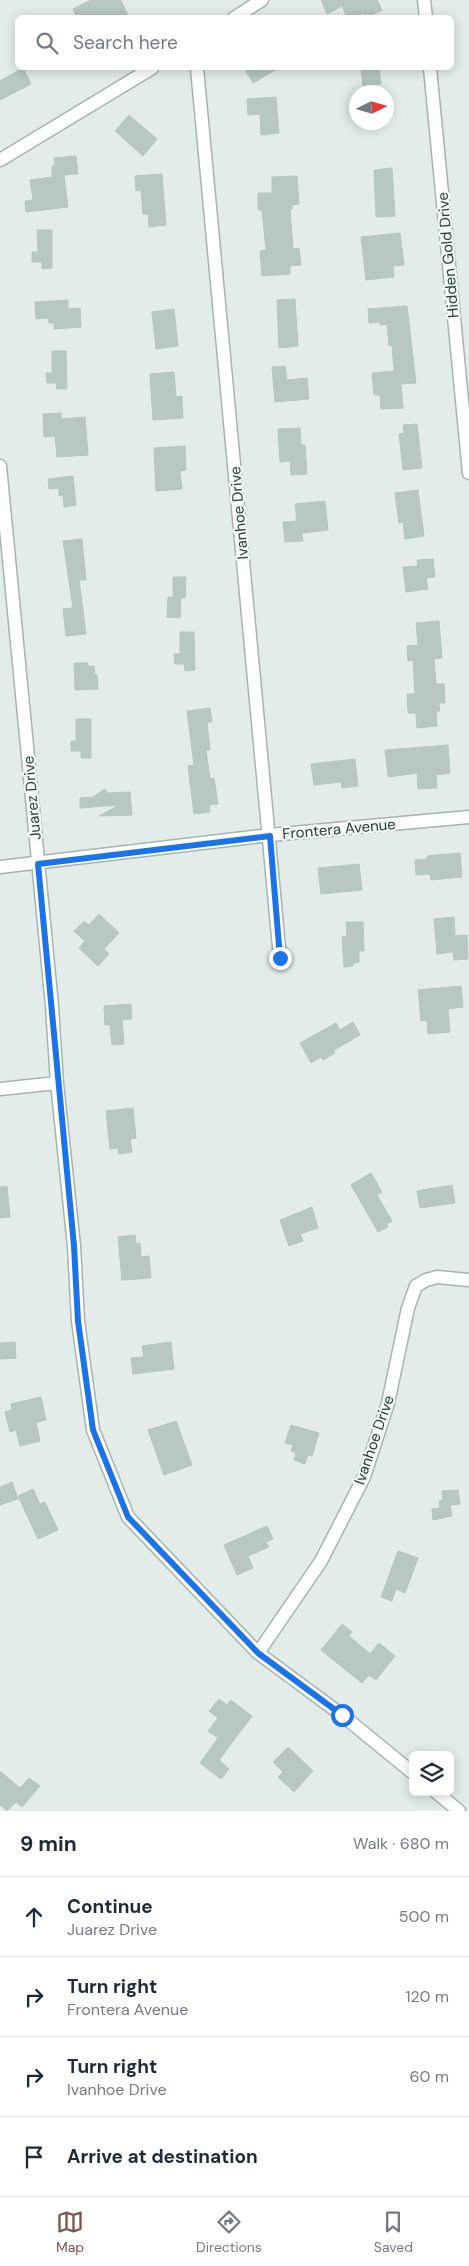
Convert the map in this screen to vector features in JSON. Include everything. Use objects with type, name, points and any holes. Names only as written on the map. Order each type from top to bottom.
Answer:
[{"type":"street","points":[[239,15],[262,0]]},
{"type":"street","points":[[424,0],[426,15]]},
{"type":"street","points":[[0,160],[149,70]]},
{"type":"street","name":"Ivanhoe Drive","points":[[197,70],[280,958]]},
{"type":"street","name":"Hidden Gold Drive","points":[[430,70],[469,473]]},
{"type":"street","name":"Juarez Drive","points":[[0,466],[6,577],[52,1006],[57,1083],[74,1246],[78,1321],[93,1430],[128,1517],[258,1653],[342,1715],[409,1770]]},
{"type":"street","name":"Frontera Avenue","points":[[0,867],[270,836],[469,817]]},
{"type":"street","points":[[0,1089],[57,1083]]},
{"type":"street","name":"Ivanhoe Drive","points":[[258,1653],[321,1561],[364,1477],[388,1403],[408,1308],[416,1286],[426,1280],[437,1277],[469,1280]]},
{"type":"street","points":[[441,1796],[459,1811]]},
{"type":"building","points":[[91,0],[121,0],[128,15],[76,15],[73,9]]},
{"type":"building","points":[[321,0],[377,0],[382,10],[372,15],[364,15],[363,13],[360,15],[346,15],[342,6],[327,14]]},
{"type":"building","points":[[19,70],[24,70],[31,84],[0,100],[0,81]]},
{"type":"building","points":[[245,70],[276,70],[253,83]]},
{"type":"building","points":[[361,70],[379,70],[381,84],[363,85]]},
{"type":"building","points":[[276,97],[279,133],[261,135],[260,114],[248,115],[247,99]]},
{"type":"building","points":[[129,115],[157,139],[143,156],[115,131]]},
{"type":"building","points":[[76,156],[78,174],[64,175],[68,207],[26,212],[25,201],[33,200],[30,180],[52,177],[52,166],[55,166],[54,158]]},
{"type":"building","points":[[392,168],[395,216],[376,217],[374,170]]},
{"type":"building","points":[[162,174],[166,225],[149,227],[148,214],[143,214],[141,190],[136,191],[135,176]]},
{"type":"building","points":[[297,176],[299,204],[292,205],[292,209],[290,209],[293,249],[299,248],[301,265],[290,266],[290,274],[262,276],[260,251],[266,250],[262,210],[258,210],[258,193],[272,193],[272,177]]},
{"type":"building","points":[[37,230],[52,230],[52,268],[42,269],[42,262],[32,262],[32,252],[38,252]]},
{"type":"building","points":[[400,233],[404,265],[393,266],[394,277],[366,280],[361,237]]},
{"type":"building","points":[[295,299],[298,346],[279,348],[277,300]]},
{"type":"building","points":[[68,300],[68,309],[80,308],[81,327],[54,329],[54,323],[49,323],[48,318],[36,319],[35,302]]},
{"type":"building","points":[[407,306],[416,383],[401,384],[403,408],[381,409],[380,395],[374,395],[372,373],[394,371],[392,345],[389,346],[387,324],[380,325],[380,322],[369,323],[368,309]]},
{"type":"building","points":[[174,309],[178,346],[156,349],[152,312]]},
{"type":"building","points":[[52,351],[66,351],[67,389],[57,389],[56,383],[47,383],[46,373],[52,373]]},
{"type":"building","points":[[285,366],[287,380],[307,378],[309,399],[275,402],[272,367]]},
{"type":"building","points":[[174,372],[176,397],[182,396],[183,418],[153,420],[150,374]]},
{"type":"building","points":[[61,413],[61,419],[85,417],[88,455],[57,457],[55,436],[44,437],[43,414]]},
{"type":"building","points":[[417,424],[422,468],[403,470],[399,434],[404,433],[403,425]]},
{"type":"building","points":[[300,428],[301,445],[305,445],[307,474],[291,475],[290,461],[280,462],[278,429]]},
{"type":"building","points":[[185,446],[186,470],[180,471],[182,489],[156,491],[154,448]]},
{"type":"building","points":[[73,476],[76,505],[64,507],[63,495],[59,496],[59,488],[49,489],[48,479]]},
{"type":"building","points":[[418,490],[424,536],[405,539],[403,522],[399,523],[395,493]]},
{"type":"building","points":[[325,501],[328,530],[302,533],[303,541],[285,542],[283,522],[297,521],[295,504]]},
{"type":"building","points":[[82,539],[86,580],[79,580],[86,634],[66,636],[63,609],[73,608],[63,541]]},
{"type":"building","points":[[433,559],[435,577],[426,578],[428,589],[406,592],[403,567],[418,566],[417,560]]},
{"type":"building","points":[[173,577],[186,577],[185,598],[173,597]]},
{"type":"building","points":[[168,597],[181,598],[180,618],[167,617]]},
{"type":"building","points":[[439,621],[442,658],[434,659],[436,684],[444,684],[445,703],[439,703],[440,711],[436,711],[437,726],[417,728],[416,713],[408,713],[407,694],[415,694],[413,660],[408,661],[407,646],[418,645],[416,623]]},
{"type":"building","points":[[180,632],[194,632],[195,670],[185,671],[184,664],[175,664],[174,654],[180,654]]},
{"type":"building","points":[[74,663],[88,663],[88,666],[94,666],[98,689],[75,690]]},
{"type":"building","points":[[210,708],[212,722],[207,722],[210,750],[206,750],[210,779],[214,778],[218,804],[209,805],[210,812],[194,814],[188,766],[194,765],[187,711]]},
{"type":"building","points":[[76,719],[91,719],[91,758],[81,758],[81,751],[71,751],[71,741],[76,741]]},
{"type":"building","points":[[448,745],[450,773],[436,775],[437,788],[418,789],[417,773],[388,777],[385,750]]},
{"type":"building","points":[[355,759],[358,786],[342,788],[341,782],[314,785],[311,764]]},
{"type":"building","points":[[105,789],[108,793],[130,792],[132,815],[99,816],[119,805],[80,808],[80,798],[93,797]]},
{"type":"building","points":[[460,853],[462,877],[431,880],[430,874],[416,875],[415,860],[427,859],[427,856]]},
{"type":"building","points":[[359,864],[362,890],[321,894],[318,868]]},
{"type":"building","points":[[99,914],[119,933],[104,949],[109,954],[98,966],[79,948],[85,941],[74,931],[84,921],[89,925]]},
{"type":"building","points":[[454,917],[455,936],[467,935],[468,959],[454,960],[453,952],[437,954],[434,919]]},
{"type":"building","points":[[346,922],[363,922],[364,951],[359,951],[359,962],[353,963],[353,966],[344,967],[342,937],[347,936]]},
{"type":"building","points":[[461,986],[463,1007],[448,1009],[450,1032],[428,1034],[427,1020],[421,1021],[418,990]]},
{"type":"building","points":[[131,1004],[132,1019],[122,1020],[124,1044],[112,1045],[110,1025],[105,1025],[104,1006]]},
{"type":"building","points":[[353,1022],[360,1035],[334,1050],[335,1053],[323,1060],[321,1057],[311,1063],[300,1043],[336,1023],[340,1030]]},
{"type":"building","points":[[133,1108],[136,1138],[130,1139],[132,1152],[119,1154],[118,1148],[110,1149],[106,1111]]},
{"type":"building","points":[[371,1173],[382,1192],[377,1195],[392,1221],[387,1224],[388,1227],[378,1232],[351,1185]]},
{"type":"building","points":[[452,1185],[455,1203],[420,1208],[417,1191]]},
{"type":"building","points":[[7,1186],[10,1217],[0,1218],[0,1187]]},
{"type":"building","points":[[312,1207],[318,1228],[300,1234],[303,1241],[289,1246],[280,1220]]},
{"type":"building","points":[[135,1235],[136,1244],[140,1243],[141,1257],[149,1256],[151,1278],[122,1280],[118,1237]]},
{"type":"building","points":[[15,1342],[16,1358],[0,1359],[0,1343]]},
{"type":"building","points":[[171,1342],[174,1369],[133,1374],[131,1358],[144,1357],[142,1346]]},
{"type":"building","points":[[41,1397],[46,1420],[36,1422],[40,1441],[20,1446],[16,1430],[10,1432],[5,1412],[12,1410],[11,1404]]},
{"type":"building","points":[[176,1421],[192,1465],[164,1475],[148,1430]]},
{"type":"building","points":[[291,1425],[319,1433],[312,1456],[308,1455],[305,1464],[294,1460],[296,1453],[291,1451],[293,1445],[285,1443]]},
{"type":"building","points":[[12,1482],[18,1499],[0,1505],[0,1487]]},
{"type":"building","points":[[33,1489],[40,1504],[45,1502],[58,1530],[38,1539],[18,1496]]},
{"type":"building","points":[[458,1490],[460,1504],[450,1505],[452,1516],[433,1520],[432,1509],[440,1508],[439,1501],[443,1500],[442,1491]]},
{"type":"building","points":[[267,1526],[273,1539],[266,1542],[269,1547],[248,1556],[253,1568],[237,1575],[224,1545]]},
{"type":"building","points":[[398,1551],[418,1558],[405,1593],[396,1589],[392,1601],[381,1597]]},
{"type":"building","points":[[342,1624],[352,1632],[349,1636],[370,1654],[379,1643],[395,1656],[376,1680],[369,1675],[362,1683],[321,1650]]},
{"type":"building","points":[[219,1699],[227,1705],[231,1700],[252,1716],[219,1760],[229,1769],[221,1779],[200,1763],[218,1738],[208,1731],[218,1718],[209,1711]]},
{"type":"building","points":[[288,1747],[313,1771],[294,1792],[278,1777],[283,1772],[273,1762]]},
{"type":"building","points":[[0,1771],[20,1788],[29,1778],[40,1786],[22,1807],[16,1802],[7,1811],[0,1805]]},
{"type":"route","points":[[280,958],[270,836],[38,864],[52,1006],[57,1083],[74,1246],[78,1321],[93,1430],[128,1517],[258,1653],[342,1715]]}]
